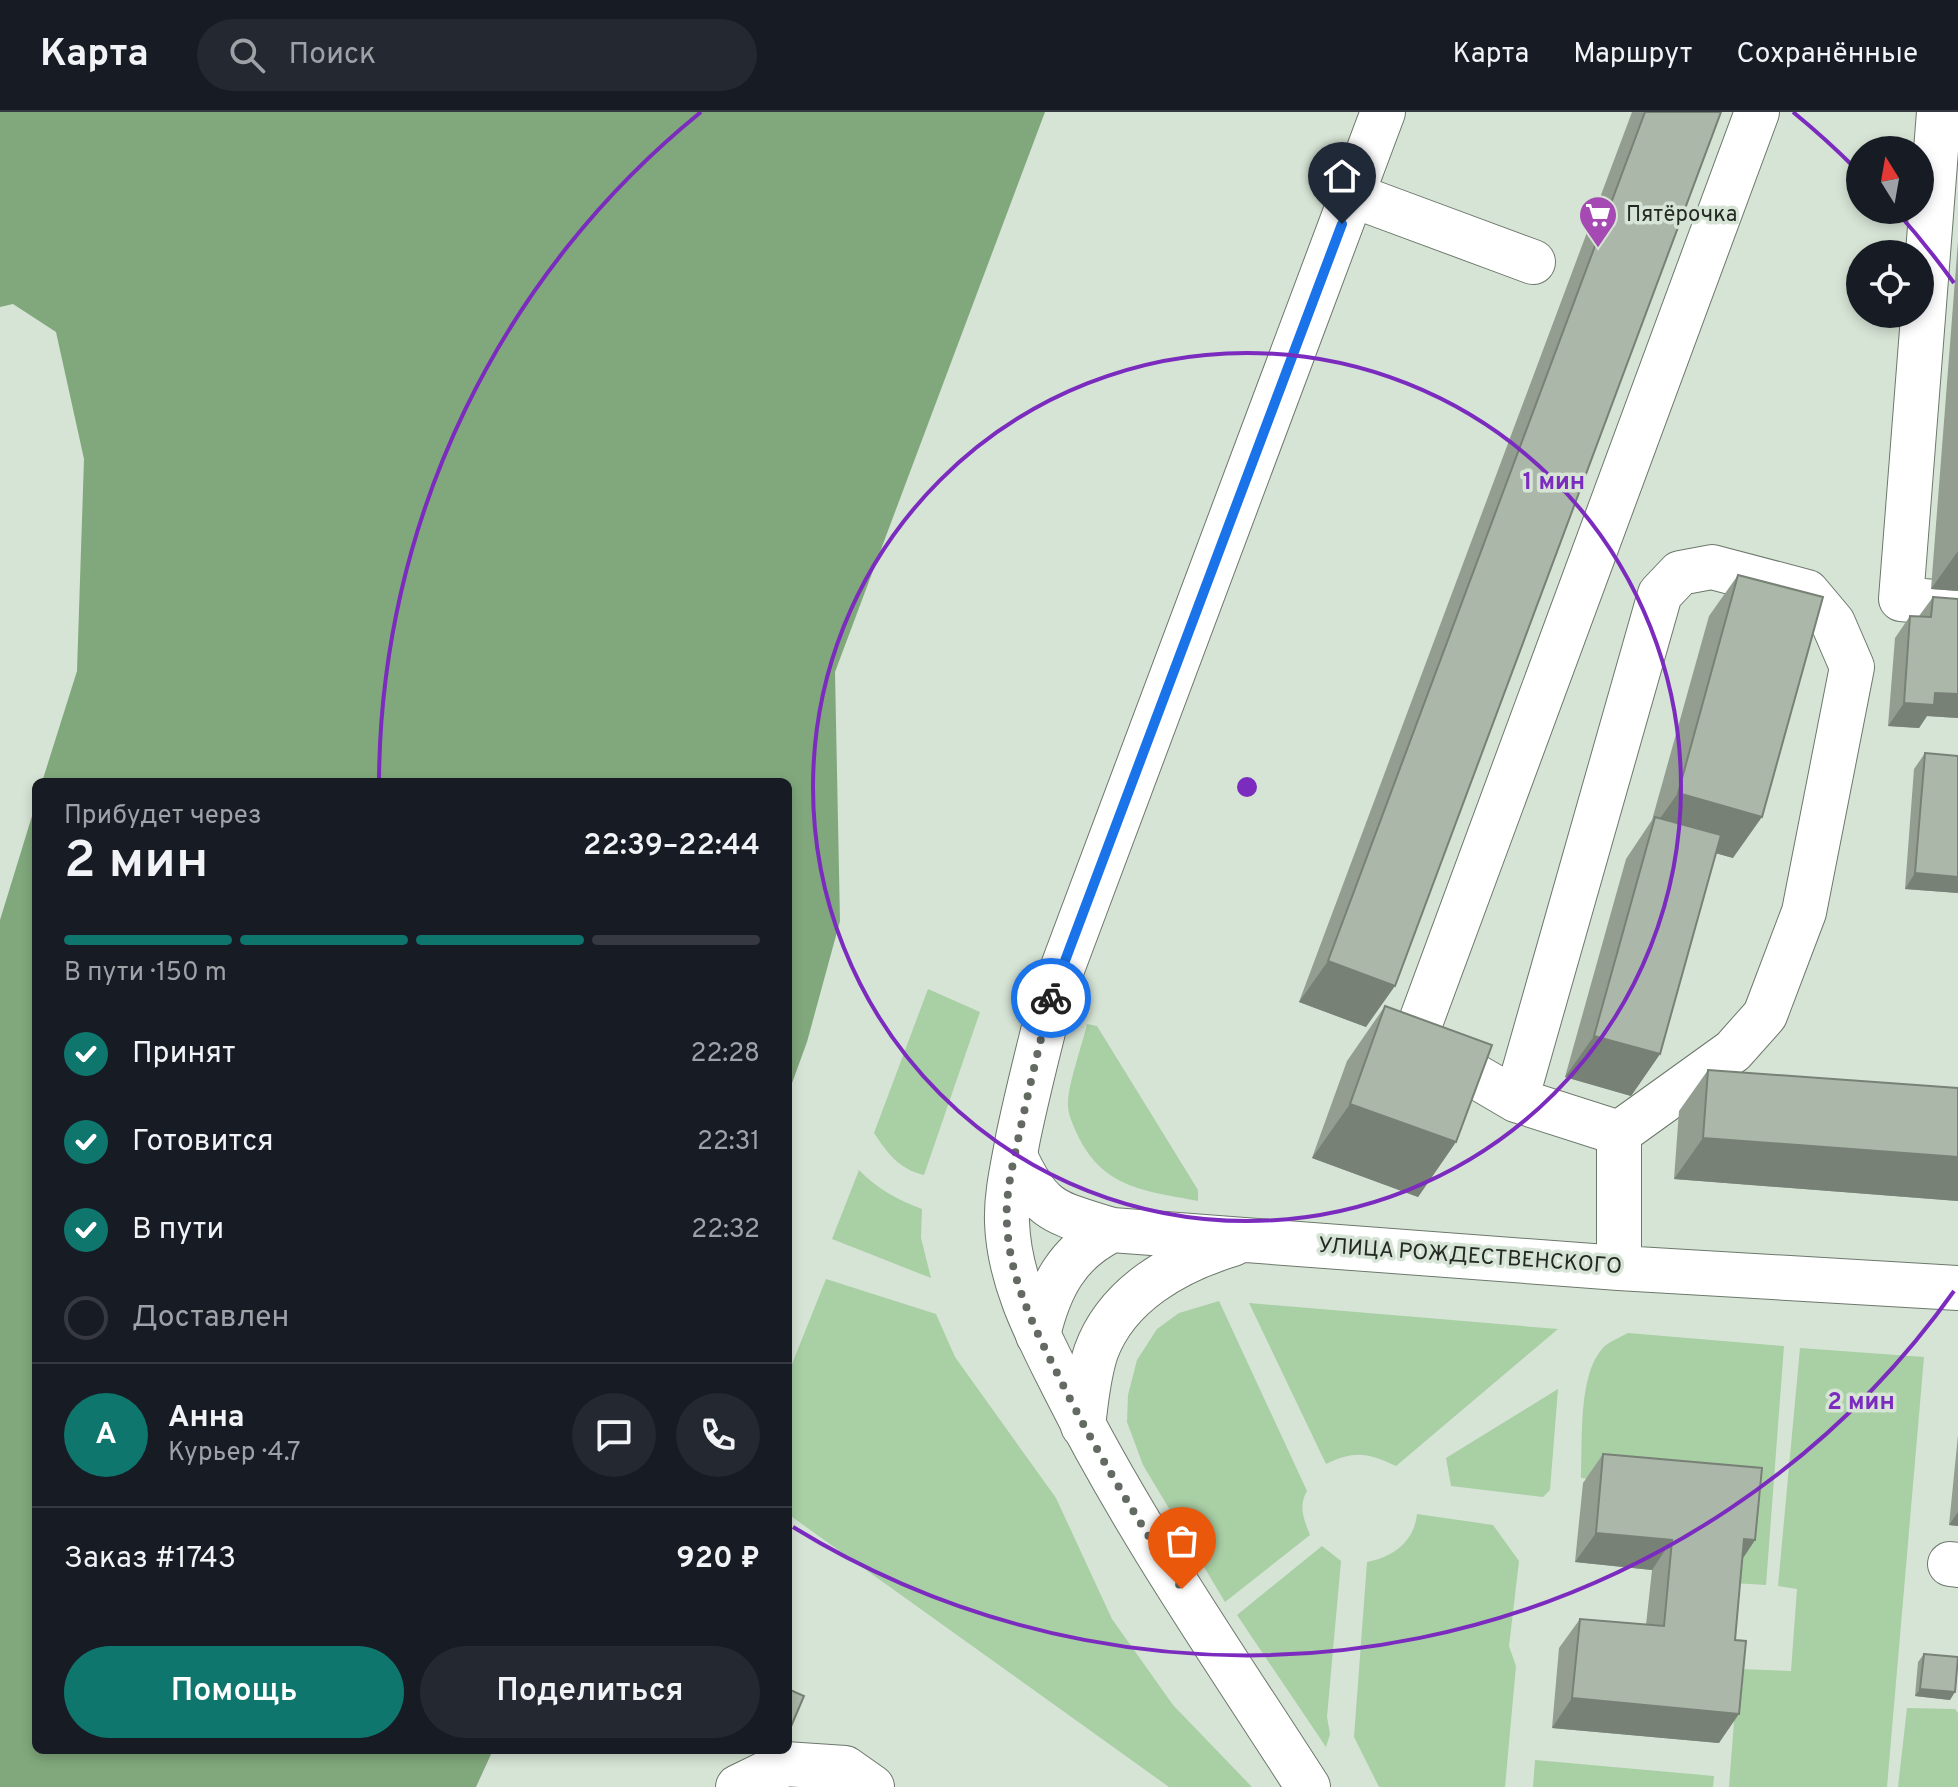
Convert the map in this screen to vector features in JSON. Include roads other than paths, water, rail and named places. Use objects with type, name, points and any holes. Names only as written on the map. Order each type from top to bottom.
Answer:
[{"type":"main road","points":[[1308,1787],[1119,1490],[1083,1426],[1031,1320],[1011,1259],[1007,1223],[1008,1190],[1052,996],[1383,112]]},
{"type":"main road","points":[[1619,1133],[1516,1100],[1414,1040],[1757,112]]},
{"type":"main road","points":[[1939,112],[1901,599],[1958,604]]},
{"type":"main road","points":[[1352,195],[1533,262]]},
{"type":"main road","points":[[1516,1100],[1660,594],[1680,573],[1712,567],[1807,592],[1833,623],[1852,667],[1804,912],[1765,1015],[1733,1051],[1619,1133]]},
{"type":"main road","points":[[1684,1087],[1745,1091]]},
{"type":"main road","points":[[1619,1133],[1619,1268]]},
{"type":"main road","name":"УЛИЦА РОЖДЕСТВЕНСКОГО","points":[[1015,1156],[1029,1186],[1049,1208],[1112,1230],[1619,1268],[1958,1288]]},
{"type":"main road","points":[[1031,1320],[1045,1307],[1074,1256],[1091,1240],[1112,1230]]},
{"type":"main road","points":[[1083,1426],[1097,1350],[1120,1312],[1138,1292],[1161,1274],[1189,1260],[1243,1241]]},
{"type":"main road","points":[[738,1787],[785,1764],[845,1768],[872,1787]]},
{"type":"place","name":"Пятёрочка","points":[[1598,249]]}]
